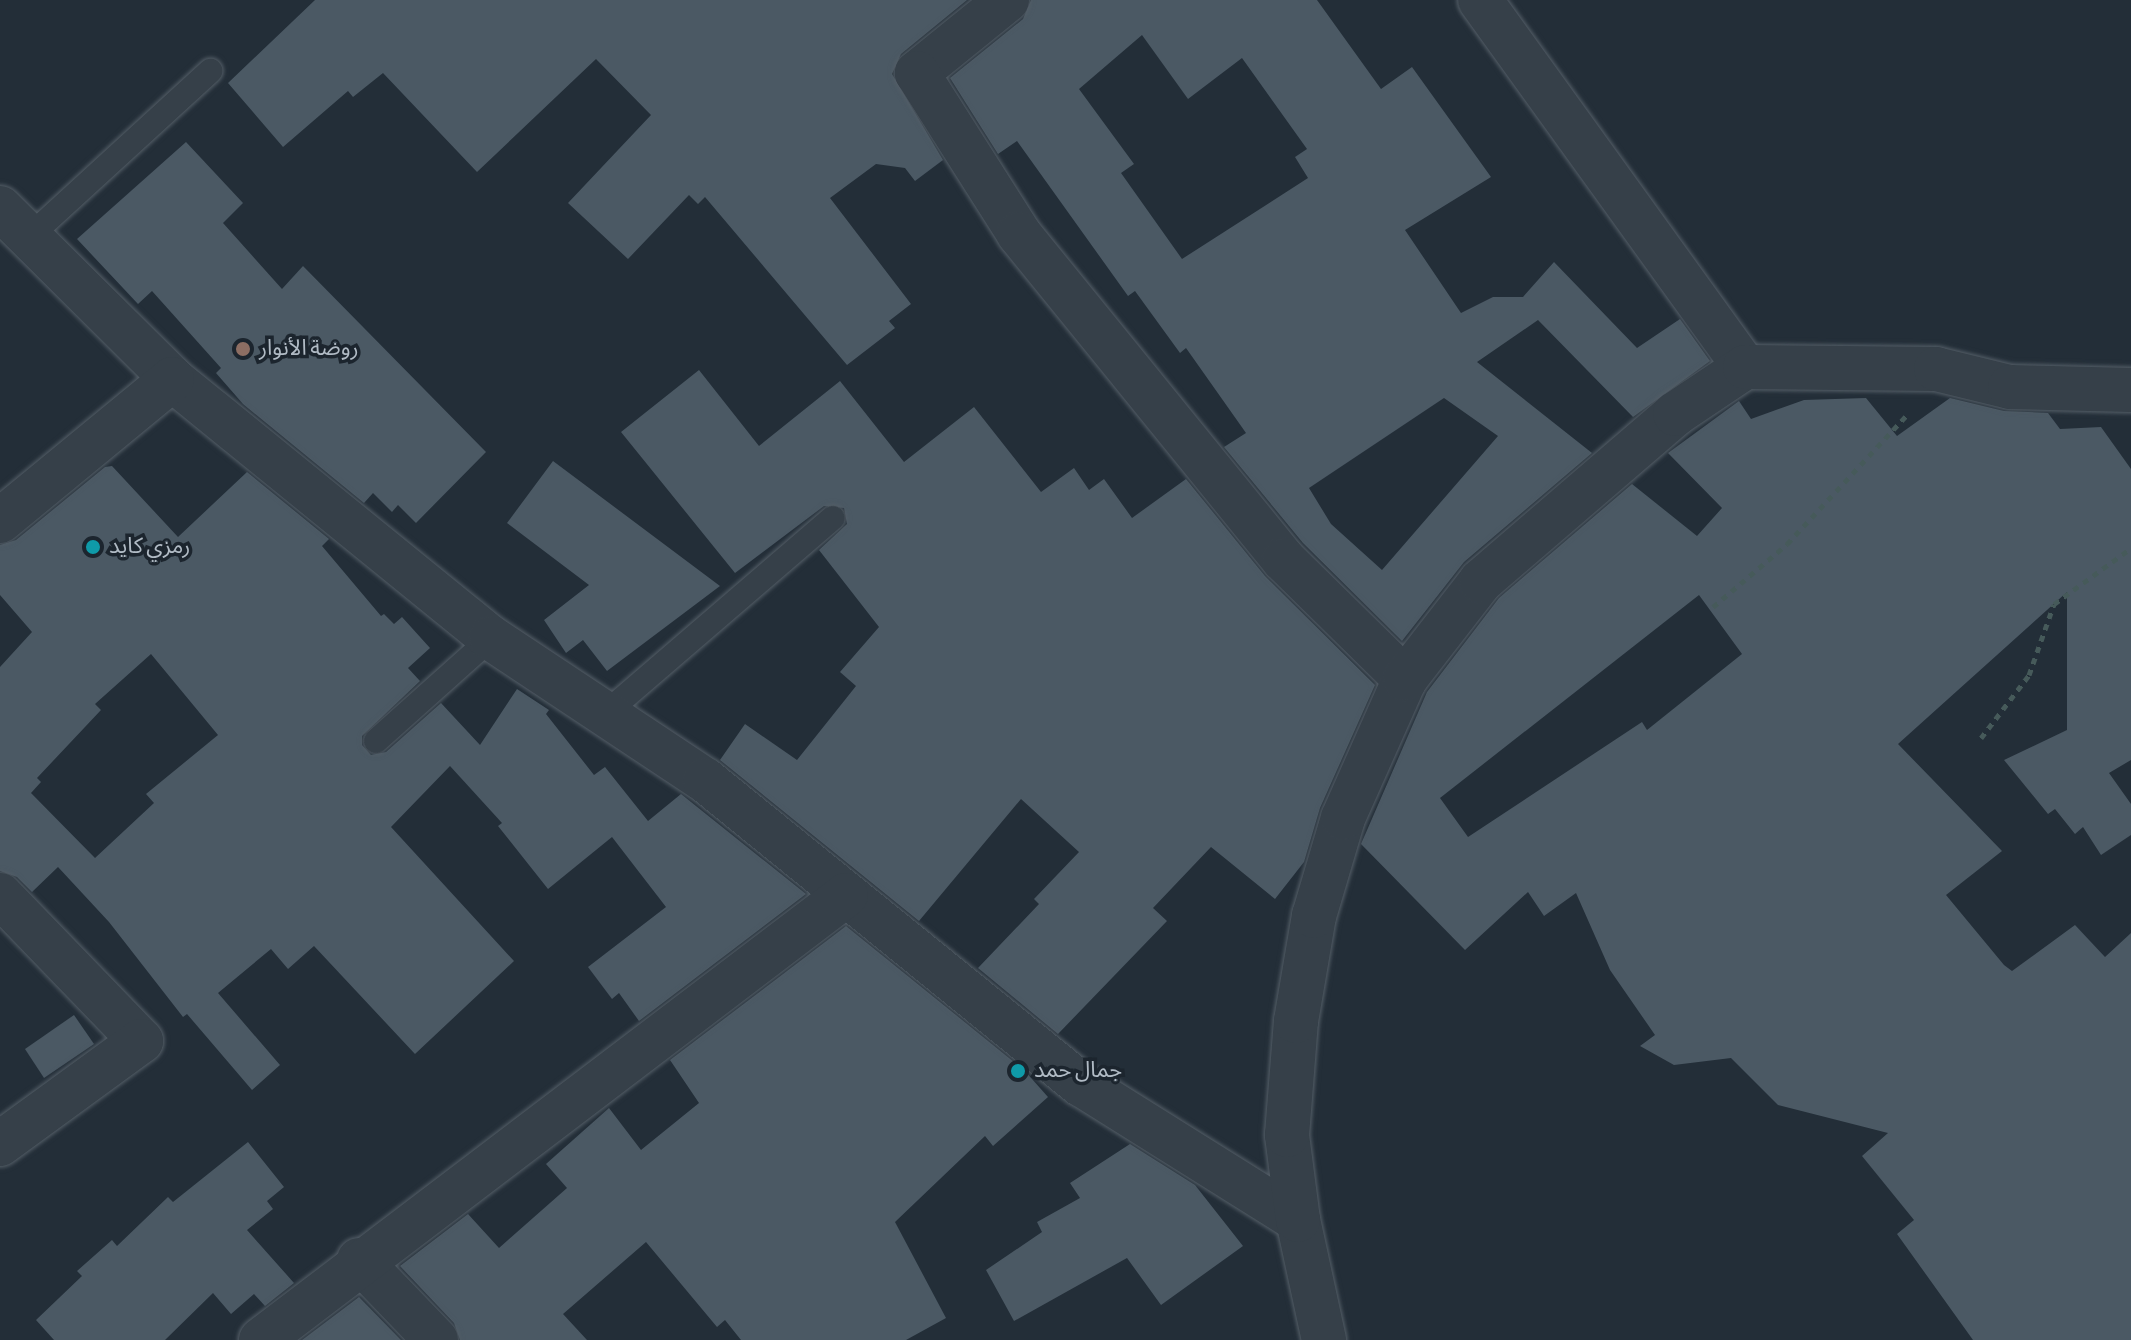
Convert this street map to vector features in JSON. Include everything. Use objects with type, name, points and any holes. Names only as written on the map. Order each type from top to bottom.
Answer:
[{"type":"street","points":[[1007,0],[917,73],[1019,234],[1284,560],[1405,679]]},
{"type":"street","points":[[1480,0],[1745,367]]},
{"type":"street","points":[[15,222],[172,379],[491,638],[705,780],[1081,1084],[1298,1220]]},
{"type":"street","points":[[1324,1340],[1298,1220],[1287,1135],[1296,1021],[1314,916],[1343,818],[1405,679],[1481,581],[1675,414],[1745,367],[1936,369],[2010,387],[2131,390]]},
{"type":"street","points":[[0,521],[172,379]]},
{"type":"street","points":[[0,895],[141,1041],[0,1144]]},
{"type":"street","points":[[261,1340],[359,1260],[846,895]]},
{"type":"street","points":[[359,1260],[436,1340]]},
{"type":"lane","points":[[15,222],[210,71]]},
{"type":"lane","points":[[606,713],[833,518]]},
{"type":"lane","points":[[376,741],[491,638]]},
{"type":"path","points":[[1713,607],[1787,544],[1914,408],[1936,369]]},
{"type":"path","points":[[1981,738],[2029,675],[2054,604],[2131,548]]},
{"type":"building","points":[[315,0],[967,0],[901,54],[892,74],[943,160],[915,181],[905,168],[876,164],[830,198],[911,304],[889,321],[895,328],[847,365],[705,197],[698,204],[689,195],[628,259],[568,203],[651,115],[596,59],[477,172],[383,73],[353,97],[348,91],[283,147],[228,83]]},
{"type":"building","points":[[1031,0],[1317,0],[1381,89],[1412,67],[1491,177],[1405,230],[1461,313],[1493,297],[1523,297],[1554,262],[1637,348],[1680,319],[1710,361],[1633,417],[1538,320],[1477,362],[1592,453],[1464,562],[1402,641],[1303,543],[1224,447],[1246,433],[1186,348],[1180,353],[1135,291],[1128,296],[1017,141],[998,154],[950,78],[1023,19]],"holes":[[[1142,35],[1188,99],[1242,58],[1307,149],[1295,157],[1308,178],[1182,259],[1121,173],[1134,164],[1079,89]],[[1444,398],[1498,436],[1382,570],[1331,524],[1309,488]]]},
{"type":"building","points":[[186,142],[243,203],[223,223],[282,289],[303,266],[486,452],[416,523],[398,505],[392,512],[373,493],[364,503],[243,404],[216,373],[221,368],[152,291],[138,304],[77,239]]},
{"type":"building","points":[[699,370],[759,446],[840,381],[904,462],[974,407],[1041,492],[1074,468],[1089,490],[1104,479],[1132,518],[1186,479],[1265,576],[1375,685],[1320,808],[1304,862],[1275,899],[1211,847],[1153,908],[1167,921],[1058,1034],[978,968],[1039,904],[1034,899],[1079,852],[1021,799],[919,921],[720,760],[745,724],[797,760],[856,686],[840,672],[879,627],[819,550],[847,524],[844,508],[824,506],[735,573],[621,432]]},
{"type":"building","points":[[1866,398],[1897,436],[1950,398],[2004,411],[2048,413],[2060,429],[2101,427],[2131,469],[2131,760],[2109,773],[2131,804],[2131,835],[2101,855],[2083,827],[2075,834],[2055,809],[2048,814],[2004,760],[2067,730],[2067,592],[1898,744],[2002,851],[1946,895],[2004,965],[2012,971],[2075,925],[2105,957],[2131,933],[2131,1340],[1973,1340],[1897,1234],[1914,1220],[1862,1156],[1888,1133],[1778,1105],[1731,1058],[1674,1065],[1640,1046],[1655,1035],[1610,970],[1576,893],[1544,916],[1528,892],[1465,950],[1361,844],[1427,692],[1499,598],[1632,484],[1697,536],[1722,508],[1668,453],[1739,401],[1751,419],[1804,400]],"holes":[[[1699,595],[1742,654],[1647,730],[1642,722],[1468,837],[1440,798]]]},
{"type":"building","points":[[553,461],[720,586],[607,671],[583,640],[566,653],[544,620],[589,585],[507,523]]},
{"type":"building","points":[[112,466],[178,537],[247,472],[329,539],[322,546],[381,616],[384,614],[394,624],[402,617],[430,648],[408,668],[420,681],[362,736],[362,745],[371,755],[386,752],[441,703],[480,745],[517,689],[549,710],[546,714],[594,775],[605,767],[648,821],[681,794],[806,894],[639,1021],[619,993],[612,999],[588,967],[666,907],[612,837],[548,889],[498,826],[502,823],[450,766],[391,827],[514,961],[415,1054],[314,946],[288,969],[271,949],[218,993],[280,1065],[252,1090],[187,1014],[183,1017],[109,922],[58,867],[32,892],[17,877],[0,871],[0,667],[32,632],[0,595],[0,545],[16,540],[105,467]],"holes":[[[151,654],[218,735],[146,794],[154,803],[95,858],[31,793],[41,782],[37,778],[101,710],[95,704]]]},
{"type":"building","points":[[846,926],[1024,1070],[1048,1097],[993,1146],[985,1136],[895,1222],[946,1318],[906,1340],[741,1340],[725,1320],[717,1327],[646,1242],[563,1314],[587,1340],[460,1340],[454,1323],[400,1266],[468,1214],[499,1248],[567,1188],[546,1164],[609,1108],[641,1150],[699,1103],[670,1060]]},
{"type":"building","points":[[74,1015],[94,1044],[44,1078],[25,1049]]},
{"type":"building","points":[[248,1142],[284,1187],[267,1201],[273,1209],[247,1230],[294,1283],[265,1306],[254,1294],[231,1314],[213,1293],[165,1340],[54,1340],[36,1320],[82,1276],[77,1271],[112,1240],[117,1246],[168,1197],[173,1202]]},
{"type":"building","points":[[1130,1144],[1195,1185],[1243,1246],[1161,1305],[1127,1258],[1014,1321],[986,1270],[1042,1232],[1037,1222],[1080,1198],[1070,1183]]},
{"type":"building","points":[[359,1297],[401,1340],[302,1340]]},
{"type":"place","name":"روضة الأنوار","points":[[243,349]]},
{"type":"place","name":"رمزي كايد","points":[[93,547]]},
{"type":"place","name":"جمال حمد","points":[[1018,1071]]}]
